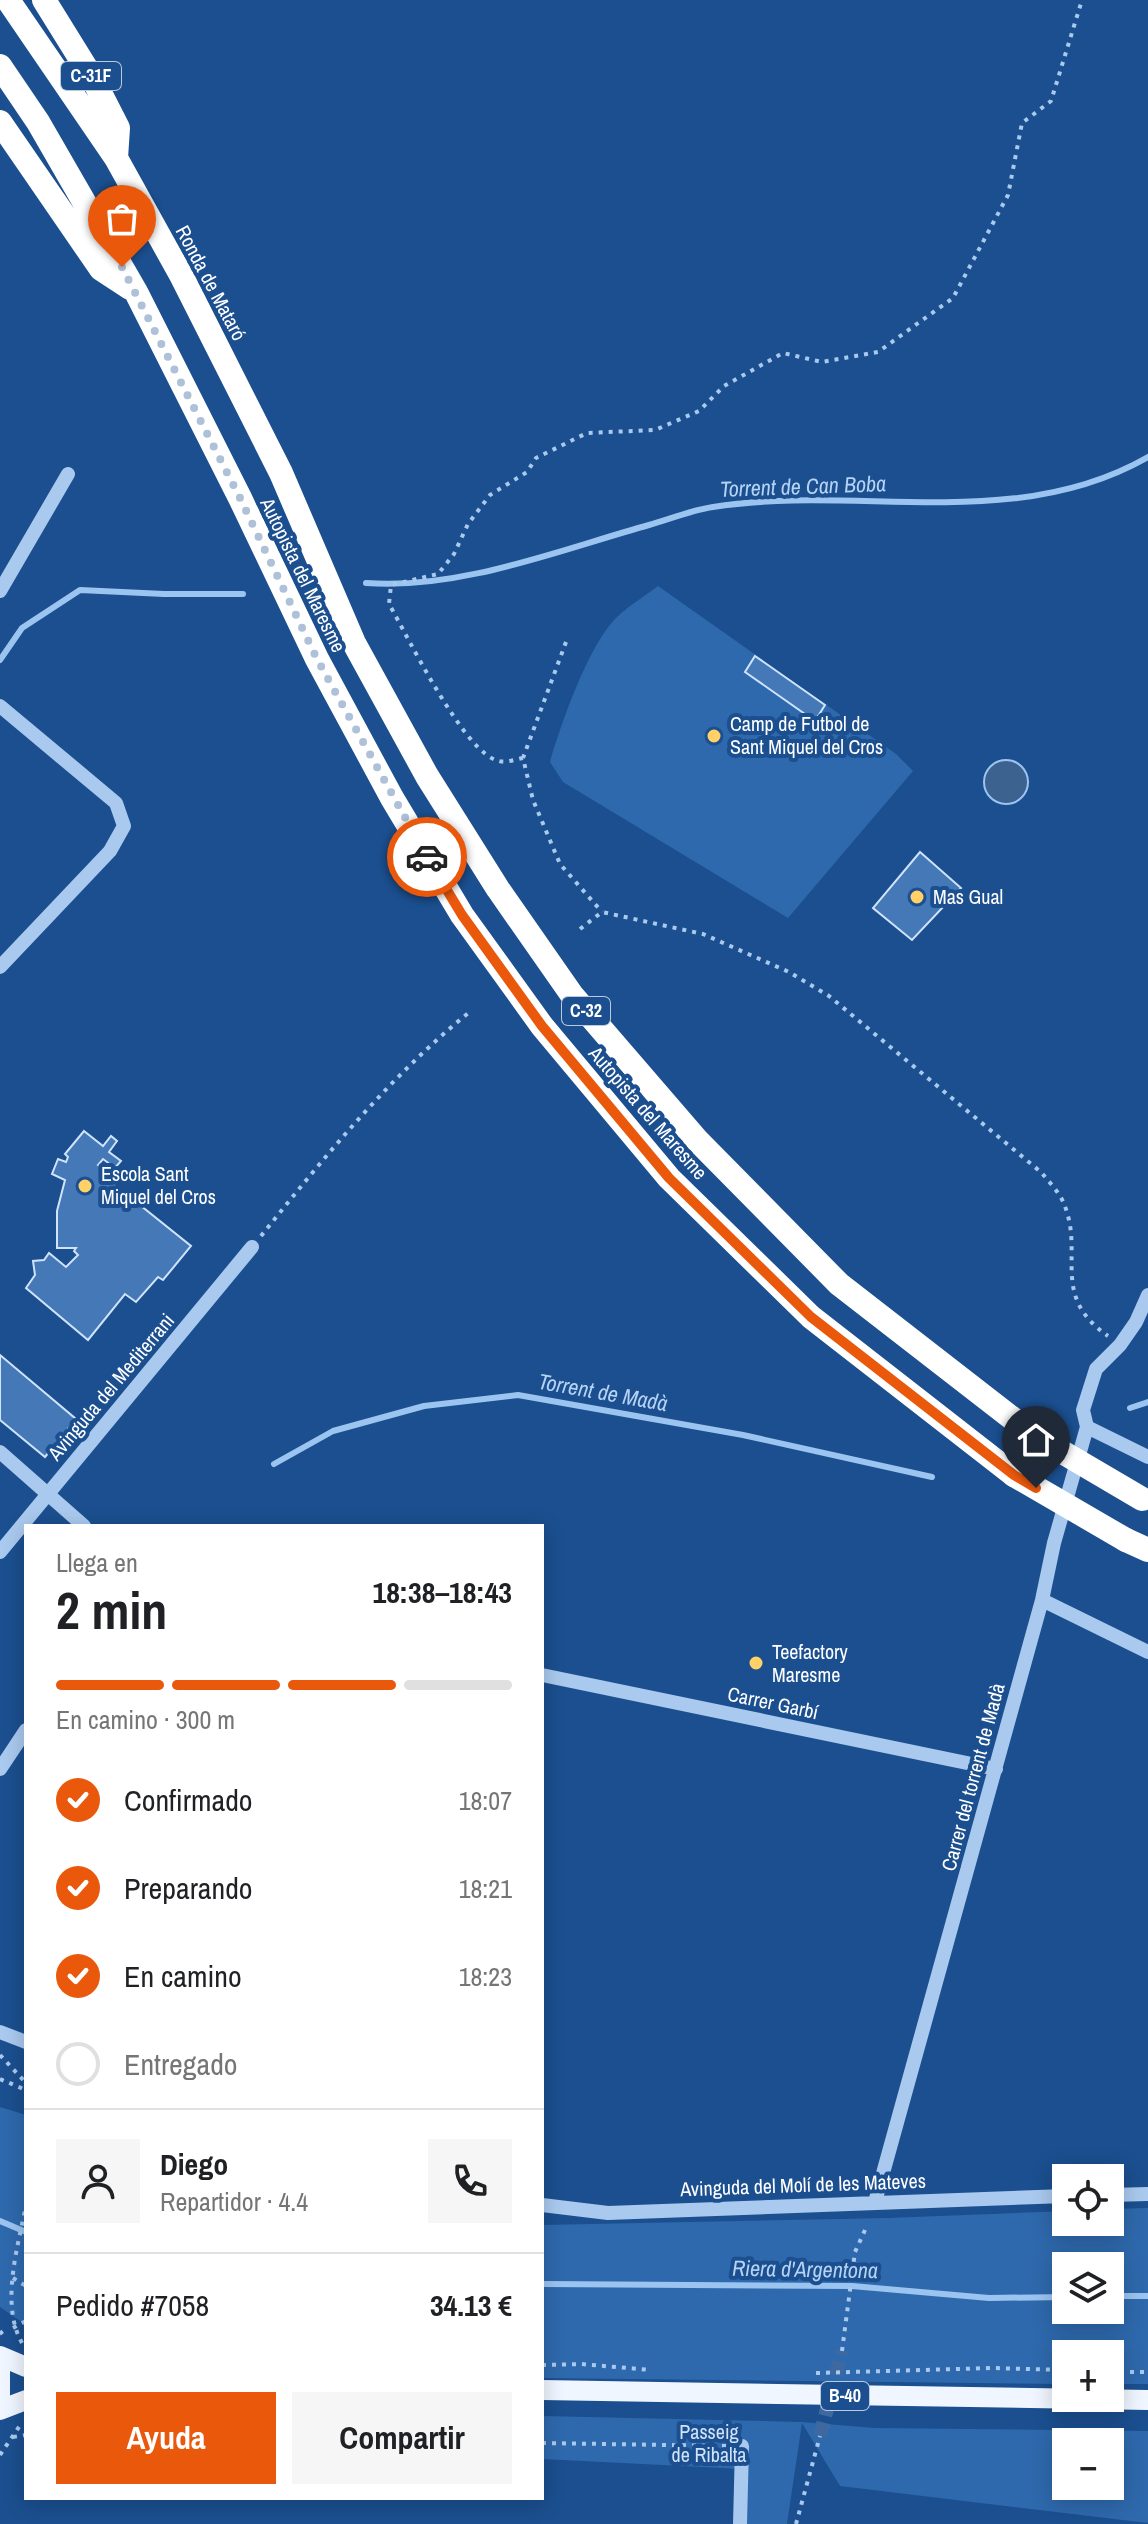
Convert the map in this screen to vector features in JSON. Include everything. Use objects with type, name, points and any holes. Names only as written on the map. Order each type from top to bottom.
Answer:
[{"type":"highway","name":"Ronda de Mataró","points":[[8,0],[116,158],[182,277],[281,473]]},
{"type":"highway","name":"C-31F","points":[[44,0],[93,79],[118,128],[116,158]]},
{"type":"highway","name":"C-32","points":[[0,66],[38,122],[136,292]]},
{"type":"highway","points":[[0,122],[101,269],[136,292]]},
{"type":"highway","name":"Autopista del Maresme","points":[[136,292],[317,659],[392,798],[462,915],[542,1026],[669,1178],[811,1317],[1014,1475],[1137,1545]]},
{"type":"highway","name":"Autopista del Maresme","points":[[281,473],[354,643],[427,776],[498,889],[572,995],[698,1141],[839,1284],[1035,1436],[1145,1500]]},
{"type":"main road","points":[[0,2356],[24,2366]]},
{"type":"main road","points":[[0,2368],[0,2398]]},
{"type":"main road","name":"B-40","points":[[544,2390],[1148,2400]]},
{"type":"main road","name":"B-40","points":[[544,2399],[1148,2410]]},
{"type":"main road","points":[[0,2410],[24,2401]]},
{"type":"street","points":[[0,591],[68,474]]},
{"type":"street","points":[[0,706],[116,803],[124,826],[110,851],[0,967]]},
{"type":"street","name":"Avinguda del Mediterrani","points":[[0,1552],[252,1247]]},
{"type":"street","name":"Carrer del torrent de Madà","points":[[875,2202],[1042,1600],[1054,1543],[1087,1427],[1083,1410],[1096,1369],[1120,1345],[1136,1322],[1148,1295]]},
{"type":"street","points":[[1087,1427],[1148,1457]]},
{"type":"street","points":[[0,1452],[82,1524]]},
{"type":"street","points":[[1042,1600],[1148,1652]]},
{"type":"street","name":"Carrer Garbí","points":[[544,1675],[996,1769]]},
{"type":"street","points":[[0,1769],[24,1733]]},
{"type":"street","points":[[0,2032],[24,2041]]},
{"type":"street","points":[[1124,2195],[1148,2194]]},
{"type":"street","name":"Avinguda del Molí de les Mateves","points":[[544,2205],[608,2213],[1052,2196]]},
{"type":"street","points":[[740,2524],[742,2446]]},
{"type":"path","points":[[523,758],[499,762],[482,753],[446,706],[389,604],[391,585],[438,574],[454,554],[468,524],[490,495],[527,472],[536,458],[587,433],[655,430],[699,411],[724,386],[783,353],[822,362],[878,352],[953,298],[1008,195],[1022,123],[1051,101],[1082,0]]},
{"type":"path","points":[[566,642],[523,758],[533,800],[560,864],[602,912],[703,934],[789,972],[829,996],[1042,1173],[1064,1202],[1070,1231],[1070,1265],[1076,1304],[1099,1330],[1120,1345]]},
{"type":"path","points":[[580,929],[602,912]]},
{"type":"path","points":[[252,1247],[339,1139],[433,1041],[472,1010]]},
{"type":"path","points":[[0,2055],[24,2081]]},
{"type":"path","points":[[0,2079],[24,2089]]},
{"type":"path","points":[[24,2216],[10,2304],[13,2328],[24,2345]]},
{"type":"path","points":[[842,2351],[855,2252],[865,2230]]},
{"type":"path","points":[[13,2278],[24,2285]]},
{"type":"path","points":[[13,2328],[24,2322]]},
{"type":"path","points":[[544,2365],[581,2364],[656,2370]]},
{"type":"path","points":[[814,2373],[992,2368],[1052,2370]]},
{"type":"path","points":[[1124,2372],[1148,2372]]},
{"type":"path","points":[[0,2455],[24,2422]]},
{"type":"path","points":[[13,2437],[24,2435]]},
{"type":"path","points":[[796,2524],[820,2436]]},
{"type":"path","points":[[544,2443],[742,2446]]},
{"type":"green space","name":"Camp de Futbol de Sant Miquel del Cros","points":[[658,586],[896,754],[913,771],[788,918],[563,782],[550,762],[569,706],[607,628]]},
{"type":"green space","points":[[0,2107],[24,2114],[24,2324],[0,2307]]},
{"type":"green space","points":[[1148,2208],[1148,2384],[1124,2384],[1124,2340],[1052,2340],[1052,2384],[544,2378],[544,2225],[1052,2212],[1052,2236],[1124,2236],[1124,2209]]},
{"type":"green space","name":"Passeig de Ribalta","points":[[544,2416],[802,2422],[874,2428],[1052,2430],[1052,2500],[1124,2500],[1124,2431],[1148,2431],[1148,2523],[840,2486],[802,2423],[787,2524],[743,2524],[742,2469],[544,2459]]},
{"type":"shaded area","points":[[1006,760],[1022,766],[1028,782],[1022,798],[1006,804],[990,798],[984,782],[990,766]]},
{"type":"building","points":[[755,656],[825,705],[815,721],[745,672]]},
{"type":"building","name":"Mas Gual","points":[[920,852],[961,888],[912,940],[873,908]]},
{"type":"building","points":[[84,1131],[103,1146],[111,1136],[117,1141],[109,1152],[121,1161],[115,1168],[103,1159],[98,1165],[116,1176],[115,1185],[191,1246],[163,1280],[158,1277],[136,1302],[125,1294],[88,1340],[26,1288],[35,1275],[33,1261],[44,1260],[49,1253],[66,1267],[78,1255],[74,1251],[76,1248],[57,1248],[57,1211],[65,1180],[52,1174],[58,1159],[66,1162],[68,1157],[65,1154]]},
{"type":"building","points":[[0,1355],[76,1419],[45,1457],[0,1420]]},
{"type":"waterway","name":"Torrent de Can Boba","points":[[366,583],[401,584],[473,574],[713,507],[768,501],[989,501],[1044,494],[1097,480],[1148,457]]},
{"type":"waterway","name":"Torrent de Can Boba","points":[[0,660],[22,628],[80,590],[243,594]]},
{"type":"waterway","name":"Torrent de Madà","points":[[274,1464],[333,1431],[424,1406],[518,1395],[743,1435],[932,1477]]},
{"type":"waterway","name":"Torrent de Madà","points":[[1130,1408],[1148,1402]]},
{"type":"waterway","name":"Riera d'Argentona","points":[[0,2221],[24,2231]]},
{"type":"waterway","name":"Riera d'Argentona","points":[[544,2284],[852,2286],[989,2298],[1052,2297]]},
{"type":"waterway","name":"Riera d'Argentona","points":[[1124,2296],[1148,2296]]},
{"type":"tunnel","points":[[820,2436],[842,2351]]},
{"type":"way so far","points":[[122,267],[240,498],[317,659],[427,857]]},
{"type":"place","name":"Camp de Futbol de Sant Miquel del Cros","points":[[714,736]]},
{"type":"place","name":"Mas Gual","points":[[917,897]]},
{"type":"place","name":"Escola Sant Miquel del Cros","points":[[85,1186]]},
{"type":"place","name":"Teefactory Maresme","points":[[756,1663]]},
{"type":"route","points":[[427,857],[462,915],[542,1026],[669,1178],[811,1317],[1014,1475],[1036,1488]]}]
